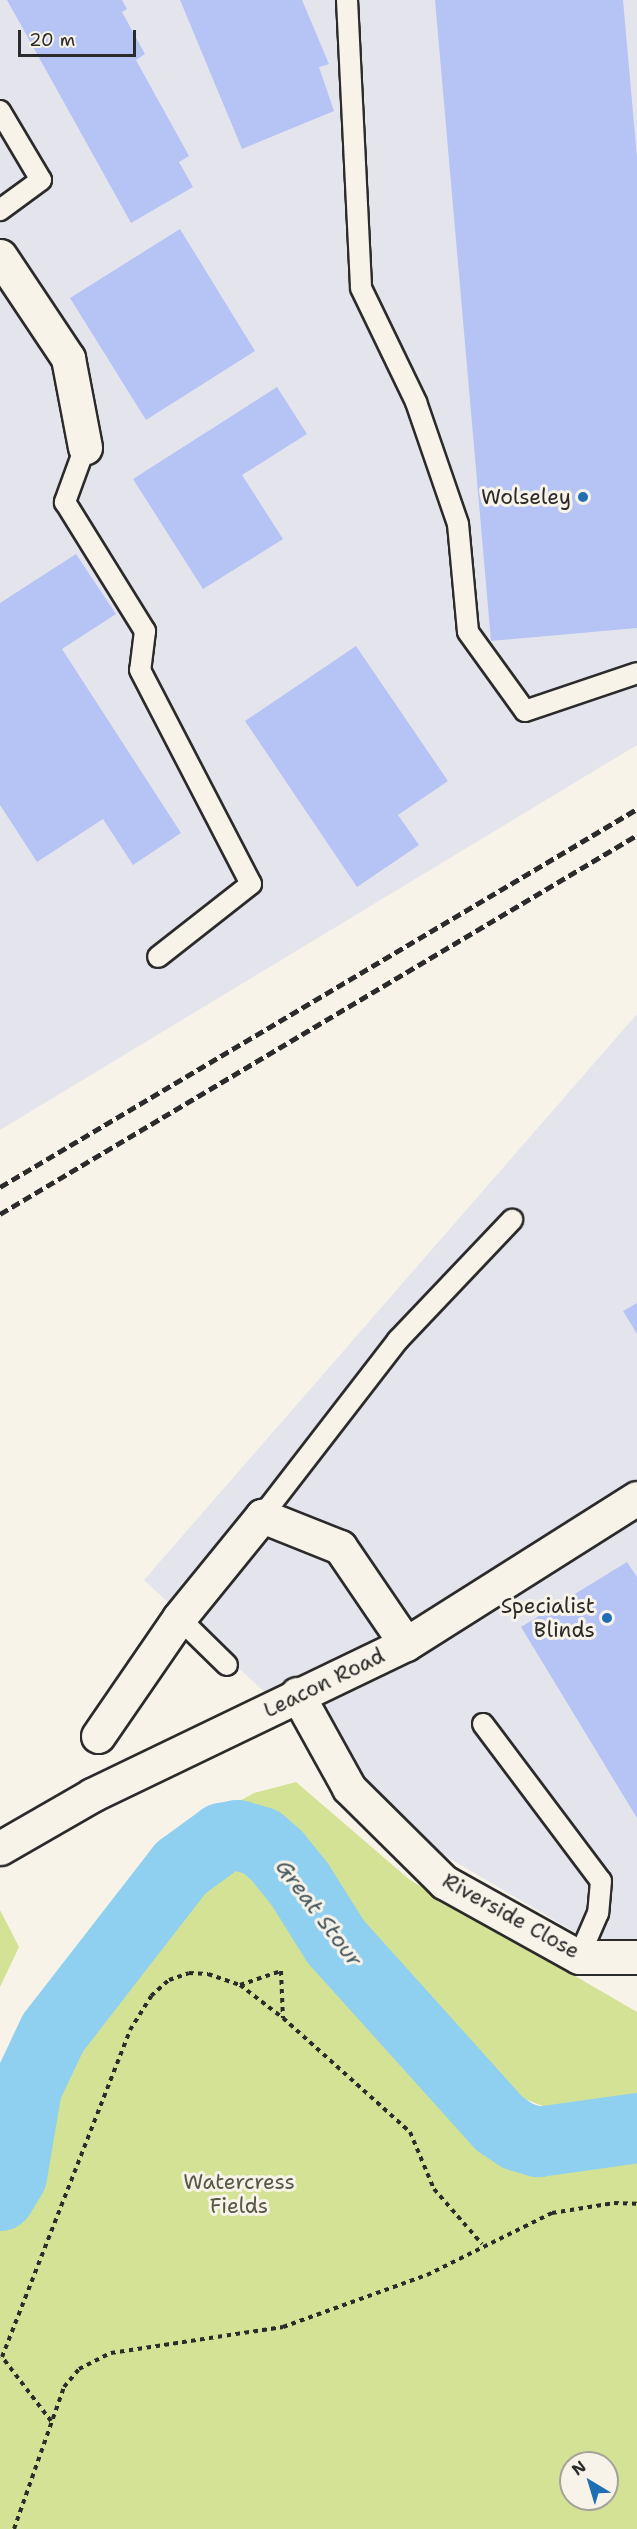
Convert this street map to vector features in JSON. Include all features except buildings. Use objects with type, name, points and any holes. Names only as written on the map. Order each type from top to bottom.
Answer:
[{"type":"street","points":[[0,256],[68,358],[85,447]]},
{"type":"street","name":"Leacon Road","points":[[0,1848],[82,1800],[247,1723],[297,1694],[406,1644],[637,1498]]},
{"type":"street","points":[[98,1736],[179,1618],[262,1516],[340,1547],[406,1644]]},
{"type":"street","name":"Riverside Close","points":[[297,1694],[349,1788],[444,1882],[579,1957],[637,1957]]},
{"type":"lane","points":[[347,0],[361,288],[416,402],[458,524],[468,632],[525,711],[637,673]]},
{"type":"lane","points":[[0,111],[41,180],[0,210]]},
{"type":"lane","points":[[85,447],[65,502],[145,631],[140,670],[250,884],[158,957]]},
{"type":"lane","points":[[262,1516],[398,1340],[512,1220]]},
{"type":"lane","points":[[179,1618],[227,1665]]},
{"type":"lane","points":[[483,1724],[601,1881],[598,1913],[579,1957]]},
{"type":"path","points":[[240,1985],[281,1971],[283,2018]]},
{"type":"path","points":[[51,2421],[2,2357],[130,2030],[151,1996],[169,1980],[189,1973],[208,1974],[240,1985],[283,2018],[410,2132],[434,2189],[482,2244]]},
{"type":"path","points":[[14,2529],[64,2387],[79,2369],[111,2354],[283,2327],[427,2275],[482,2244],[552,2212],[614,2202],[637,2204]]},
{"type":"shaded area","points":[[0,0],[637,0],[637,745],[0,1130]]},
{"type":"shaded area","points":[[637,1014],[637,1969],[432,1848],[144,1580]]},
{"type":"green space","points":[[296,1782],[410,1880],[637,2012],[637,2104],[562,2114],[513,2094],[423,2010],[271,1816],[231,1806],[254,1793]]},
{"type":"green space","name":"Watercress Fields","points":[[230,1856],[244,1857],[262,1868],[277,1884],[293,1928],[338,1990],[373,2024],[402,2062],[490,2144],[528,2165],[545,2165],[637,2149],[637,2529],[0,2529],[0,2220],[21,2197],[50,2070],[65,2041],[106,1985],[146,1942],[199,1873]]},
{"type":"green space","points":[[0,1910],[19,1947],[0,1987]]},
{"type":"waterway","name":"Great Stour","points":[[0,2196],[12,2176],[27,2088],[53,2033],[181,1868],[222,1838],[238,1835],[261,1842],[277,1856],[299,1883],[336,1942],[500,2124],[518,2136],[538,2142],[637,2128]]},
{"type":"railway","points":[[0,1187],[637,809]]},
{"type":"railway","points":[[0,1214],[637,835]]},
{"type":"place","name":"Wolseley","points":[[583,497]]},
{"type":"place","name":"Specialist Blinds","points":[[607,1618]]}]
